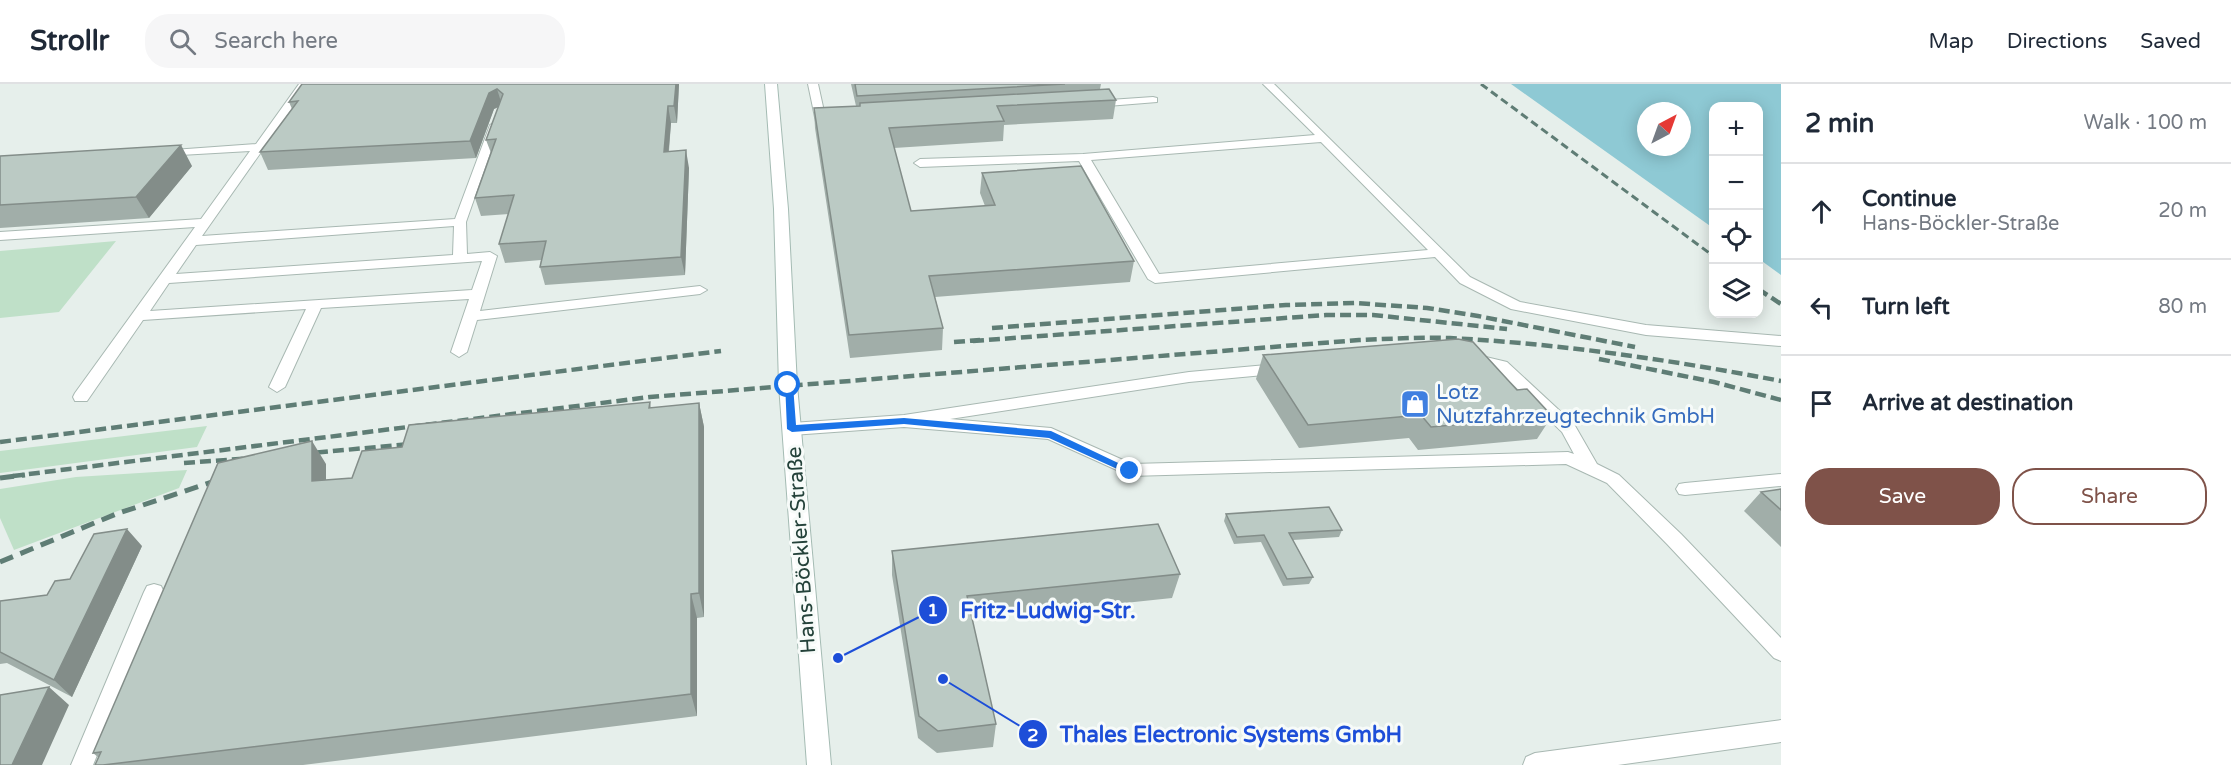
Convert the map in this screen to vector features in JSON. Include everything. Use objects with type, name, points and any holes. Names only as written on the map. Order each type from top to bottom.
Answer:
[{"type":"main road","name":"Hans-Böckler-Straße","points":[[771,84],[781,209],[792,429],[819,765]]},
{"type":"main road","points":[[1535,765],[1599,761],[1781,731]]},
{"type":"lane","points":[[81,397],[304,84]]},
{"type":"lane","points":[[813,84],[820,120],[843,118]]},
{"type":"lane","points":[[1268,84],[1465,280],[1516,306],[1646,330],[1781,341]]},
{"type":"lane","points":[[1081,104],[1153,100]]},
{"type":"lane","points":[[460,259],[460,222],[501,110]]},
{"type":"lane","points":[[920,163],[1083,157],[1324,138]]},
{"type":"lane","points":[[153,154],[258,147]]},
{"type":"lane","points":[[1083,157],[1155,279],[1437,253]]},
{"type":"lane","points":[[192,241],[460,222]]},
{"type":"lane","points":[[0,236],[205,224]]},
{"type":"lane","points":[[165,279],[490,256],[459,352]]},
{"type":"lane","points":[[471,316],[700,290]]},
{"type":"lane","points":[[139,316],[478,294]]},
{"type":"lane","points":[[277,387],[316,303]]},
{"type":"lane","points":[[1455,356],[1503,365],[1568,428],[1591,469]]},
{"type":"lane","points":[[792,429],[904,421],[1189,376],[1293,368]]},
{"type":"lane","points":[[904,421],[1051,434],[1130,471],[1568,458],[1613,479],[1781,652]]},
{"type":"lane","points":[[1686,489],[1781,480]]},
{"type":"lane","points":[[82,765],[154,592]]},
{"type":"green space","points":[[116,241],[59,312],[0,318],[0,251]]},
{"type":"green space","points":[[207,426],[197,447],[0,473],[0,451]]},
{"type":"green space","points":[[187,470],[179,488],[14,550],[0,518],[0,489],[76,477]]},
{"type":"water","points":[[1511,84],[1781,84],[1781,275],[1763,262],[1763,102],[1709,102],[1709,225]]},
{"type":"building","points":[[302,84],[676,84],[674,106],[668,106],[664,152],[686,150],[681,257],[540,267],[546,241],[499,244],[514,195],[475,198],[496,139],[486,140],[503,94],[497,89],[489,93],[470,141],[260,152],[298,101],[289,102]]},
{"type":"building","points":[[855,84],[1065,84],[857,96]]},
{"type":"building","points":[[1109,89],[1116,100],[997,106],[1004,121],[889,128],[911,211],[995,205],[982,173],[1081,166],[1134,261],[929,276],[943,328],[849,335],[814,108],[860,106],[860,103]]},
{"type":"building","points":[[181,145],[136,197],[0,205],[0,156]]},
{"type":"building","points":[[1458,339],[1473,342],[1517,390],[1527,389],[1552,416],[1431,427],[1421,415],[1308,425],[1263,355]]},
{"type":"building","points":[[650,402],[649,408],[699,403],[699,593],[691,594],[691,694],[95,765],[101,752],[93,753],[218,463],[312,441],[312,481],[352,478],[362,451],[402,447],[409,425]]},
{"type":"building","points":[[1781,489],[1781,510],[1761,492]]},
{"type":"building","points":[[1329,507],[1342,530],[1289,533],[1313,577],[1287,579],[1264,535],[1237,537],[1226,514]]},
{"type":"building","points":[[1158,524],[1180,574],[967,596],[996,724],[938,731],[919,716],[892,551]]},
{"type":"building","points":[[127,529],[54,680],[0,652],[0,601],[47,595],[55,581],[70,579],[94,534]]},
{"type":"building","points":[[49,687],[12,765],[0,765],[0,695]]},
{"type":"railway","points":[[1481,84],[1709,253]]},
{"type":"railway","points":[[1763,292],[1781,304]]},
{"type":"railway","points":[[992,328],[1286,305],[1355,303],[1427,308],[1478,316],[1635,347]]},
{"type":"railway","points":[[973,341],[1326,315],[1373,315],[1507,329]]},
{"type":"railway","points":[[13,476],[650,397],[1359,340],[1450,338],[1534,344],[1699,366],[1781,381]]},
{"type":"railway","points":[[954,342],[980,340]]},
{"type":"railway","points":[[0,442],[721,351]]},
{"type":"railway","points":[[1599,359],[1714,382],[1781,400]]},
{"type":"railway","points":[[301,454],[421,443]]},
{"type":"railway","points":[[184,463],[253,458]]},
{"type":"railway","points":[[0,478],[25,475]]},
{"type":"railway","points":[[0,562],[116,514],[224,478]]},
{"type":"place","name":"Lotz Nutzfahrzeugtechnik GmbH","points":[[1415,404]]},
{"type":"place","name":"Fritz-Ludwig-Str.","points":[[838,658]]},
{"type":"place","name":"Thales Electronic Systems GmbH","points":[[943,679]]},
{"type":"route","points":[[788,385],[792,429],[904,421],[1051,434],[1130,471]]}]
